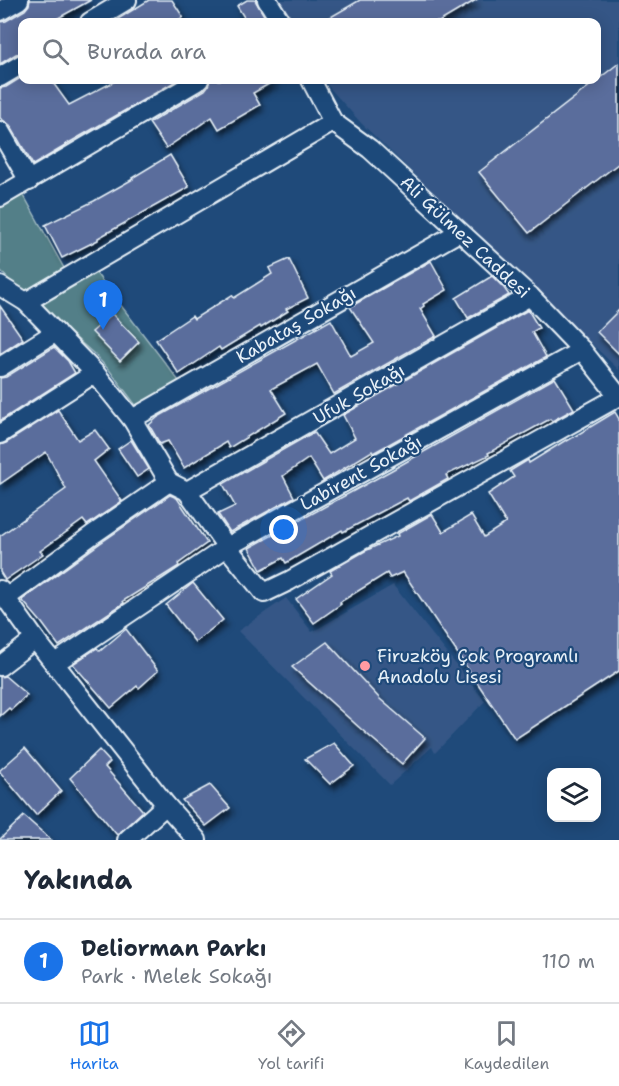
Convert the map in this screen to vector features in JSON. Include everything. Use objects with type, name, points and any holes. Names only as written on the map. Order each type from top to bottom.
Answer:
[{"type":"street","points":[[0,11],[19,0]]},
{"type":"street","points":[[97,18],[126,0]]},
{"type":"street","points":[[267,0],[278,18]]},
{"type":"street","points":[[0,77],[18,66]]},
{"type":"street","points":[[0,197],[192,84]]},
{"type":"street","name":"Ali Gülmez Caddesi","points":[[313,84],[333,122],[370,149],[530,296],[582,350],[619,397]]},
{"type":"street","points":[[26,302],[333,122]]},
{"type":"street","points":[[0,130],[29,181]]},
{"type":"street","name":"Kabataş Sokağı","points":[[132,419],[459,232]]},
{"type":"street","points":[[0,286],[26,302],[95,373],[132,419],[169,482],[188,491],[227,547],[264,593],[299,576],[619,397]]},
{"type":"street","name":"Ufuk Sokağı","points":[[188,491],[530,296]]},
{"type":"street","points":[[0,367],[56,332]]},
{"type":"street","name":"Labirent Sokağı","points":[[55,663],[227,547],[582,350]]},
{"type":"street","points":[[0,434],[95,373]]},
{"type":"street","points":[[169,482],[3,594],[35,639],[166,805],[197,840]]},
{"type":"street","points":[[0,666],[35,639]]},
{"type":"street","points":[[127,840],[166,805]]},
{"type":"shaded area","points":[[278,0],[619,0],[619,370],[362,124],[327,84],[601,84],[601,18],[289,18]]},
{"type":"shaded area","name":"Firuzköy Çok Programlı Anadolu Lisesi","points":[[393,585],[485,701],[435,753],[432,747],[390,785],[238,631],[286,598],[312,632]]},
{"type":"green space","points":[[23,194],[65,270],[29,290],[20,289],[0,270],[0,208]]},
{"type":"green space","points":[[96,273],[179,381],[138,408],[94,354],[40,306]]},
{"type":"building","points":[[30,0],[91,0],[58,18],[18,18],[18,54],[0,64],[0,22],[25,10]]},
{"type":"building","points":[[149,0],[172,0],[183,17],[181,18],[120,18]]},
{"type":"building","points":[[247,0],[255,0],[266,18],[244,18],[237,6]]},
{"type":"building","points":[[360,0],[476,0],[446,18],[329,18]]},
{"type":"building","points":[[619,63],[619,163],[529,233],[479,172],[592,84],[601,84],[601,77]]},
{"type":"building","points":[[18,80],[18,84],[54,84],[69,105],[109,84],[171,84],[33,165],[10,125],[0,118],[0,88]]},
{"type":"building","points":[[209,84],[269,84],[253,93],[260,105],[219,129],[212,117],[166,148],[149,123]]},
{"type":"building","points":[[170,155],[189,187],[98,240],[62,258],[45,225],[94,201]]},
{"type":"building","points":[[289,259],[308,298],[286,309],[288,311],[261,328],[260,326],[221,350],[219,347],[179,374],[156,340],[192,316],[194,319],[232,295],[234,298],[272,274],[269,268]]},
{"type":"building","points":[[431,261],[447,290],[423,304],[424,306],[420,309],[436,336],[334,394],[317,364],[271,389],[286,413],[229,448],[226,442],[184,468],[168,441],[160,444],[149,425],[158,417],[331,320],[351,356],[374,343],[350,307]]},
{"type":"building","points":[[492,276],[509,295],[468,318],[456,298]]},
{"type":"building","points":[[0,306],[23,339],[0,354]]},
{"type":"building","points":[[528,310],[539,328],[532,332],[546,357],[373,453],[372,451],[323,481],[309,458],[283,476],[294,497],[230,532],[218,514],[235,506],[223,484],[314,432],[329,454],[355,438],[343,415]]},
{"type":"building","points":[[619,310],[619,354],[597,332]]},
{"type":"building","points":[[112,314],[139,342],[120,361],[92,332]]},
{"type":"building","points":[[54,347],[68,361],[75,373],[0,421],[0,378],[6,377]]},
{"type":"building","points":[[555,378],[574,409],[552,421],[550,419],[488,453],[489,455],[446,475],[448,479],[409,501],[407,498],[343,532],[342,530],[286,563],[283,558],[261,570],[249,548]]},
{"type":"building","points":[[58,410],[78,440],[95,430],[109,449],[94,461],[122,501],[87,525],[83,520],[40,551],[43,554],[5,580],[0,572],[0,536],[66,489],[46,452],[0,484],[0,445]]},
{"type":"building","points":[[615,412],[619,419],[619,671],[515,739],[403,572],[390,578],[387,573],[340,602],[341,604],[314,623],[296,599],[332,574],[330,571],[398,536],[397,534],[432,514],[443,532],[471,515],[484,537],[506,523],[488,494],[514,477],[510,471],[528,460],[529,463]]},
{"type":"building","points":[[131,440],[149,469],[137,477],[118,449]]},
{"type":"building","points":[[170,495],[177,498],[207,543],[178,564],[179,566],[123,601],[124,603],[59,646],[22,600]]},
{"type":"building","points":[[193,583],[223,620],[195,642],[166,605]]},
{"type":"building","points":[[126,629],[158,671],[111,708],[73,664],[97,648],[100,651]]},
{"type":"building","points":[[327,642],[380,699],[425,738],[402,764],[292,667]]},
{"type":"building","points":[[5,676],[27,695],[11,710],[9,708],[0,716],[0,677]]},
{"type":"building","points":[[334,743],[354,766],[330,784],[305,759]]},
{"type":"building","points":[[25,748],[61,791],[36,815],[0,772]]},
{"type":"building","points":[[99,750],[110,762],[105,767],[143,811],[117,835],[70,778]]},
{"type":"building","points":[[210,785],[230,808],[206,826],[182,800]]},
{"type":"building","points":[[24,816],[51,840],[0,840]]},
{"type":"place","name":"Deliorman Parkı","points":[[103,330]]},
{"type":"place","name":"Firuzköy Çok Programlı Anadolu Lisesi","points":[[365,666]]}]
